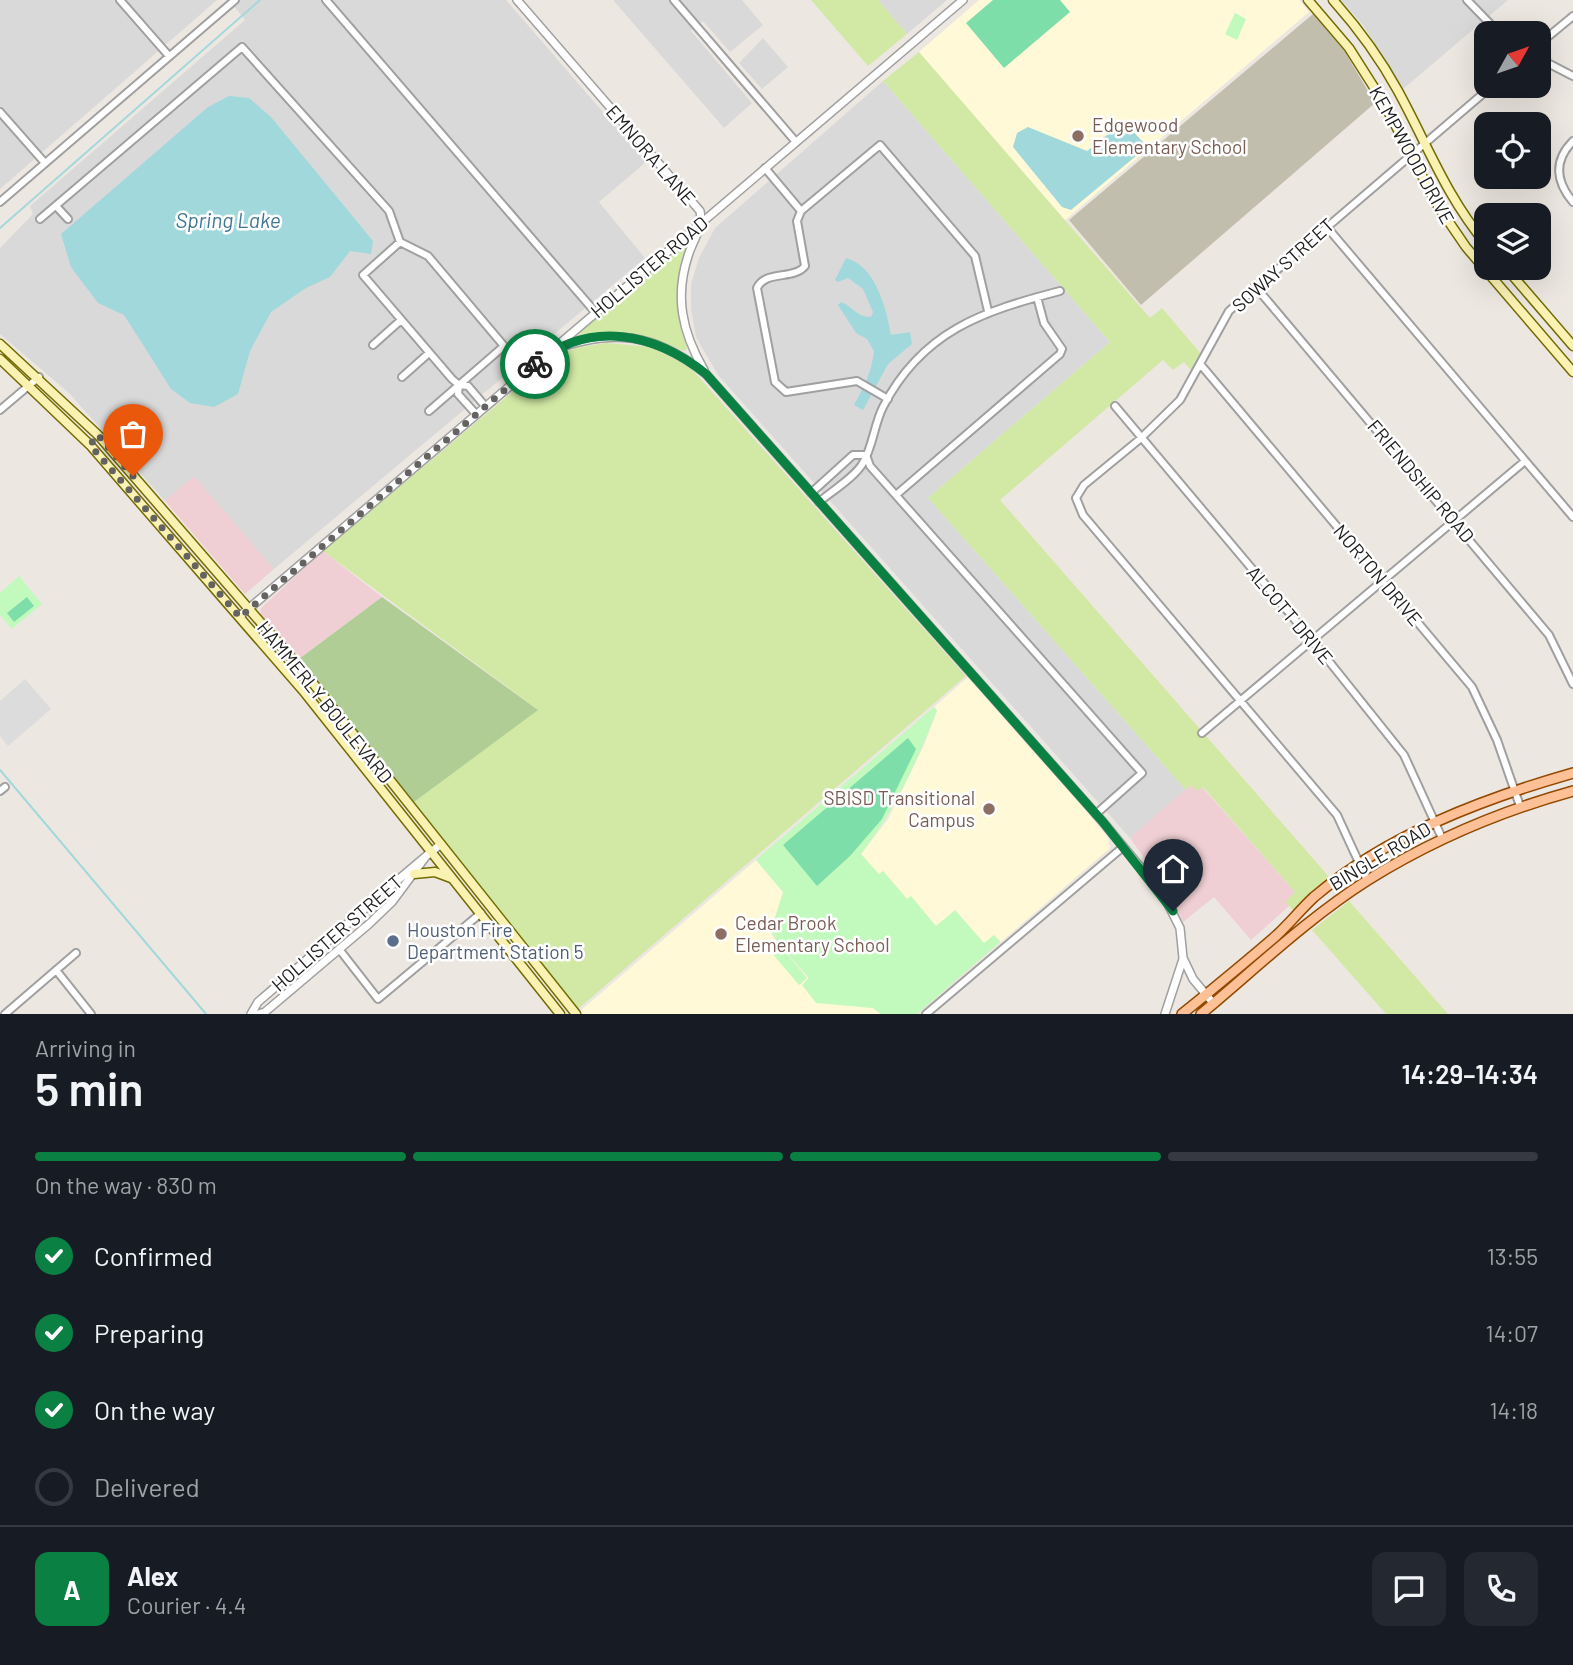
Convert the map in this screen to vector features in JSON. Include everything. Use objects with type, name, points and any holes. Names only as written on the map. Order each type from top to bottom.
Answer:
[{"type":"main road","name":"KEMPWOOD DRIVE","points":[[1308,0],[1349,48],[1382,100],[1410,157],[1458,235],[1573,372]]},
{"type":"main road","name":"KEMPWOOD DRIVE","points":[[1333,0],[1359,30],[1398,92],[1423,146],[1473,226]]},
{"type":"main road","points":[[1364,72],[1380,63]]},
{"type":"main road","points":[[1458,235],[1473,226]]},
{"type":"main road","points":[[1516,280],[1573,346]]},
{"type":"main road","points":[[1520,310],[1534,300]]},
{"type":"main road","name":"HAMMERLY BOULEVARD","points":[[0,344],[39,377],[98,435],[249,608],[333,708],[576,1014]]},
{"type":"main road","name":"HAMMERLY BOULEVARD","points":[[0,359],[90,445],[312,700],[429,853],[454,879],[529,974],[556,1012]]},
{"type":"main road","points":[[90,445],[98,435]]},
{"type":"main road","points":[[162,527],[171,520]]},
{"type":"main road","name":"BINGLE ROAD","points":[[1182,1014],[1279,933],[1314,897],[1360,864],[1435,822],[1514,790],[1573,774]]},
{"type":"main road","name":"BINGLE ROAD","points":[[1201,1014],[1367,880],[1442,838],[1520,806],[1573,791]]},
{"type":"main road","points":[[414,874],[435,872],[454,879]]},
{"type":"main road","points":[[1279,933],[1287,942]]},
{"type":"main road","points":[[529,974],[539,967]]},
{"type":"street","points":[[120,0],[169,56]]},
{"type":"street","points":[[0,202],[235,0]]},
{"type":"street","points":[[326,0],[596,313]]},
{"type":"street","name":"EMNORA LANE","points":[[517,0],[700,211],[702,222],[685,265],[681,307],[691,348],[706,374]]},
{"type":"street","points":[[674,0],[796,142]]},
{"type":"street","name":"HOLLISTER ROAD","points":[[240,617],[963,0]]},
{"type":"street","points":[[1467,0],[1487,21]]},
{"type":"street","points":[[1551,34],[1573,16]]},
{"type":"street","points":[[40,219],[242,47],[389,212],[400,242],[428,256],[504,346],[429,411]]},
{"type":"street","points":[[1551,65],[1573,76]]},
{"type":"street","name":"SOWAY STREET","points":[[1240,700],[1083,515],[1076,498],[1084,485],[1140,439],[1180,400],[1229,311],[1255,286],[1478,98]]},
{"type":"street","points":[[0,112],[45,163]]},
{"type":"street","points":[[1573,141],[1558,166],[1562,190],[1573,202]]},
{"type":"street","points":[[888,399],[860,383],[786,392],[775,382],[757,288],[765,279],[803,270],[797,221],[802,211],[880,145],[975,256],[988,311]]},
{"type":"street","points":[[765,168],[802,211]]},
{"type":"street","points":[[56,206],[68,219]]},
{"type":"street","points":[[1326,226],[1573,517]]},
{"type":"street","points":[[400,242],[363,275],[429,353],[459,385],[468,386],[485,406]]},
{"type":"street","name":"FRIENDSHIP ROAD","points":[[1255,286],[1549,635],[1573,684]]},
{"type":"street","points":[[819,502],[863,464],[888,399],[927,350],[949,333],[988,311],[1060,291]]},
{"type":"street","points":[[896,495],[1060,355],[1062,349],[1041,316],[1037,297]]},
{"type":"street","points":[[373,345],[401,320]]},
{"type":"street","name":"EMNORA LANE","points":[[552,350],[598,337],[641,339],[682,355],[706,374],[1123,847],[1173,911],[1180,928],[1183,958],[1213,1003]]},
{"type":"street","points":[[402,377],[429,353]]},
{"type":"street","name":"NORTON DRIVE","points":[[1201,366],[1472,687],[1497,740],[1520,806]]},
{"type":"street","points":[[0,410],[39,377]]},
{"type":"street","points":[[459,385],[458,394],[476,414]]},
{"type":"street","name":"ALCOTT DRIVE","points":[[1115,406],[1140,439],[1312,640],[1404,755],[1442,838]]},
{"type":"street","points":[[811,493],[853,455],[866,455]]},
{"type":"street","points":[[866,455],[870,466],[1142,773],[1096,814]]},
{"type":"street","points":[[1202,733],[1525,461]]},
{"type":"street","points":[[1240,700],[1337,815],[1367,880]]},
{"type":"street","name":"HOLLISTER STREET","points":[[251,1014],[258,1002],[385,894],[422,856],[441,844]]},
{"type":"street","points":[[926,1014],[1123,847]]},
{"type":"street","name":"HOLLISTER STREET","points":[[258,1014],[265,1012],[392,902],[429,853]]},
{"type":"street","points":[[339,949],[378,999],[481,913]]},
{"type":"street","points":[[5,1014],[76,953]]},
{"type":"street","points":[[1165,1014],[1183,958]]},
{"type":"street","points":[[55,970],[91,1014]]},
{"type":"shaded area","points":[[0,0],[217,0],[0,189]]},
{"type":"shaded area","points":[[229,0],[506,0],[646,162],[599,202],[645,258],[274,569],[194,477],[165,501],[69,393],[0,334],[0,248],[33,214],[30,206],[245,20]],"holes":[[[261,108],[373,241],[350,250],[269,310],[247,350]]]},
{"type":"shaded area","points":[[613,0],[742,0],[763,25],[730,52],[703,21],[691,31],[752,103],[724,128]]},
{"type":"shaded area","points":[[878,0],[947,0],[907,34]]},
{"type":"shaded area","name":"Edgewood Elementary School","points":[[979,0],[1299,0],[1309,12],[1064,221],[919,52]]},
{"type":"shaded area","points":[[1341,0],[1508,0],[1483,21],[1474,21],[1474,29],[1403,89],[1363,25]]},
{"type":"shaded area","points":[[1313,14],[1345,52],[1375,103],[1141,305],[1069,220]]},
{"type":"shaded area","points":[[763,38],[788,67],[762,89],[739,63]]},
{"type":"shaded area","points":[[883,81],[1110,342],[928,498],[1186,790],[1130,838],[718,375],[696,337],[691,309],[691,284],[699,258],[715,228]]},
{"type":"shaded area","points":[[194,476],[274,569],[245,594],[165,501]]},
{"type":"shaded area","points":[[323,551],[382,597],[299,659],[260,614],[261,608]]},
{"type":"shaded area","name":"SBISD Transitional Campus","points":[[968,677],[1078,800],[1108,838],[1110,848],[1001,942],[994,935],[985,944],[936,927],[910,897],[907,899],[883,871],[879,875],[861,854],[888,819],[924,745],[937,711],[934,707]]},
{"type":"shaded area","points":[[25,679],[51,709],[8,746],[0,736],[0,701]]},
{"type":"shaded area","points":[[1191,785],[1202,787],[1295,892],[1286,902],[1289,906],[1251,940],[1214,897],[1183,922],[1165,887],[1130,838]]},
{"type":"shaded area","name":"Cedar Brook Elementary School","points":[[756,860],[783,892],[771,931],[773,937],[809,979],[821,1002],[873,1008],[881,1014],[579,1012]]},
{"type":"green space","points":[[811,0],[878,0],[907,34],[868,66]]},
{"type":"green space","points":[[993,0],[1060,0],[1070,12],[1004,68],[966,23]]},
{"type":"green space","points":[[1235,13],[1246,19],[1237,40],[1225,34]]},
{"type":"green space","points":[[919,52],[1150,318],[1162,308],[1201,354],[1192,371],[1184,362],[1173,370],[1163,360],[1000,500],[1330,878],[1294,911],[1285,902],[1295,892],[1203,787],[1197,791],[1191,785],[1186,790],[928,498],[1110,342],[883,81]]},
{"type":"green space","points":[[687,241],[690,243],[683,271],[679,307],[687,348],[685,351],[638,336],[617,333],[579,338],[581,330]]},
{"type":"green space","points":[[606,343],[652,347],[688,365],[966,676],[578,1009],[414,802],[537,709],[323,551],[553,358],[576,348]]},
{"type":"green space","points":[[19,576],[42,604],[12,629],[0,615],[0,593]]},
{"type":"green space","points":[[27,597],[34,606],[14,622],[7,613]]},
{"type":"green space","points":[[382,597],[538,710],[414,802],[299,659]]},
{"type":"green space","points":[[934,707],[937,710],[904,785],[861,854],[879,874],[883,871],[907,899],[911,896],[936,926],[955,910],[984,943],[994,935],[1000,942],[917,1014],[881,1014],[873,1008],[816,1003],[802,985],[809,978],[781,946],[807,978],[799,985],[771,952],[780,945],[771,931],[783,892],[756,860]]},
{"type":"green space","points":[[908,738],[916,749],[882,819],[850,856],[817,886],[783,845]]},
{"type":"green space","points":[[1349,901],[1448,1014],[1386,1014],[1312,930]]},
{"type":"water","name":"Spring Lake","points":[[229,96],[249,98],[271,117],[373,241],[371,254],[350,251],[330,277],[306,288],[271,312],[250,351],[238,394],[214,407],[190,403],[171,389],[124,315],[98,303],[71,267],[61,234],[208,107]]},
{"type":"water","points":[[1126,124],[1143,142],[1142,151],[1071,210],[1062,207],[1013,147],[1017,133],[1028,127],[1087,151],[1118,126]]},
{"type":"water","points":[[846,258],[865,270],[878,289],[891,335],[910,332],[912,344],[888,364],[863,410],[854,405],[867,379],[874,351],[867,339],[856,333],[838,305],[841,302],[866,317],[871,317],[873,312],[863,289],[848,278],[838,282],[835,280]]},
{"type":"waterway","points":[[0,228],[260,0]]},
{"type":"waterway","points":[[0,770],[206,1014]]},
{"type":"way so far","points":[[133,476],[98,435],[90,445],[240,617],[535,364]]},
{"type":"place","name":"Edgewood Elementary School","points":[[1078,136]]},
{"type":"place","name":"SBISD Transitional Campus","points":[[989,809]]},
{"type":"place","name":"Cedar Brook Elementary School","points":[[721,934]]},
{"type":"place","name":"Houston Fire Department Station 5","points":[[393,941]]},
{"type":"route","points":[[535,364],[552,350],[574,342],[598,337],[621,337],[662,345],[682,355],[706,374],[1103,822],[1164,896],[1173,911]]}]
